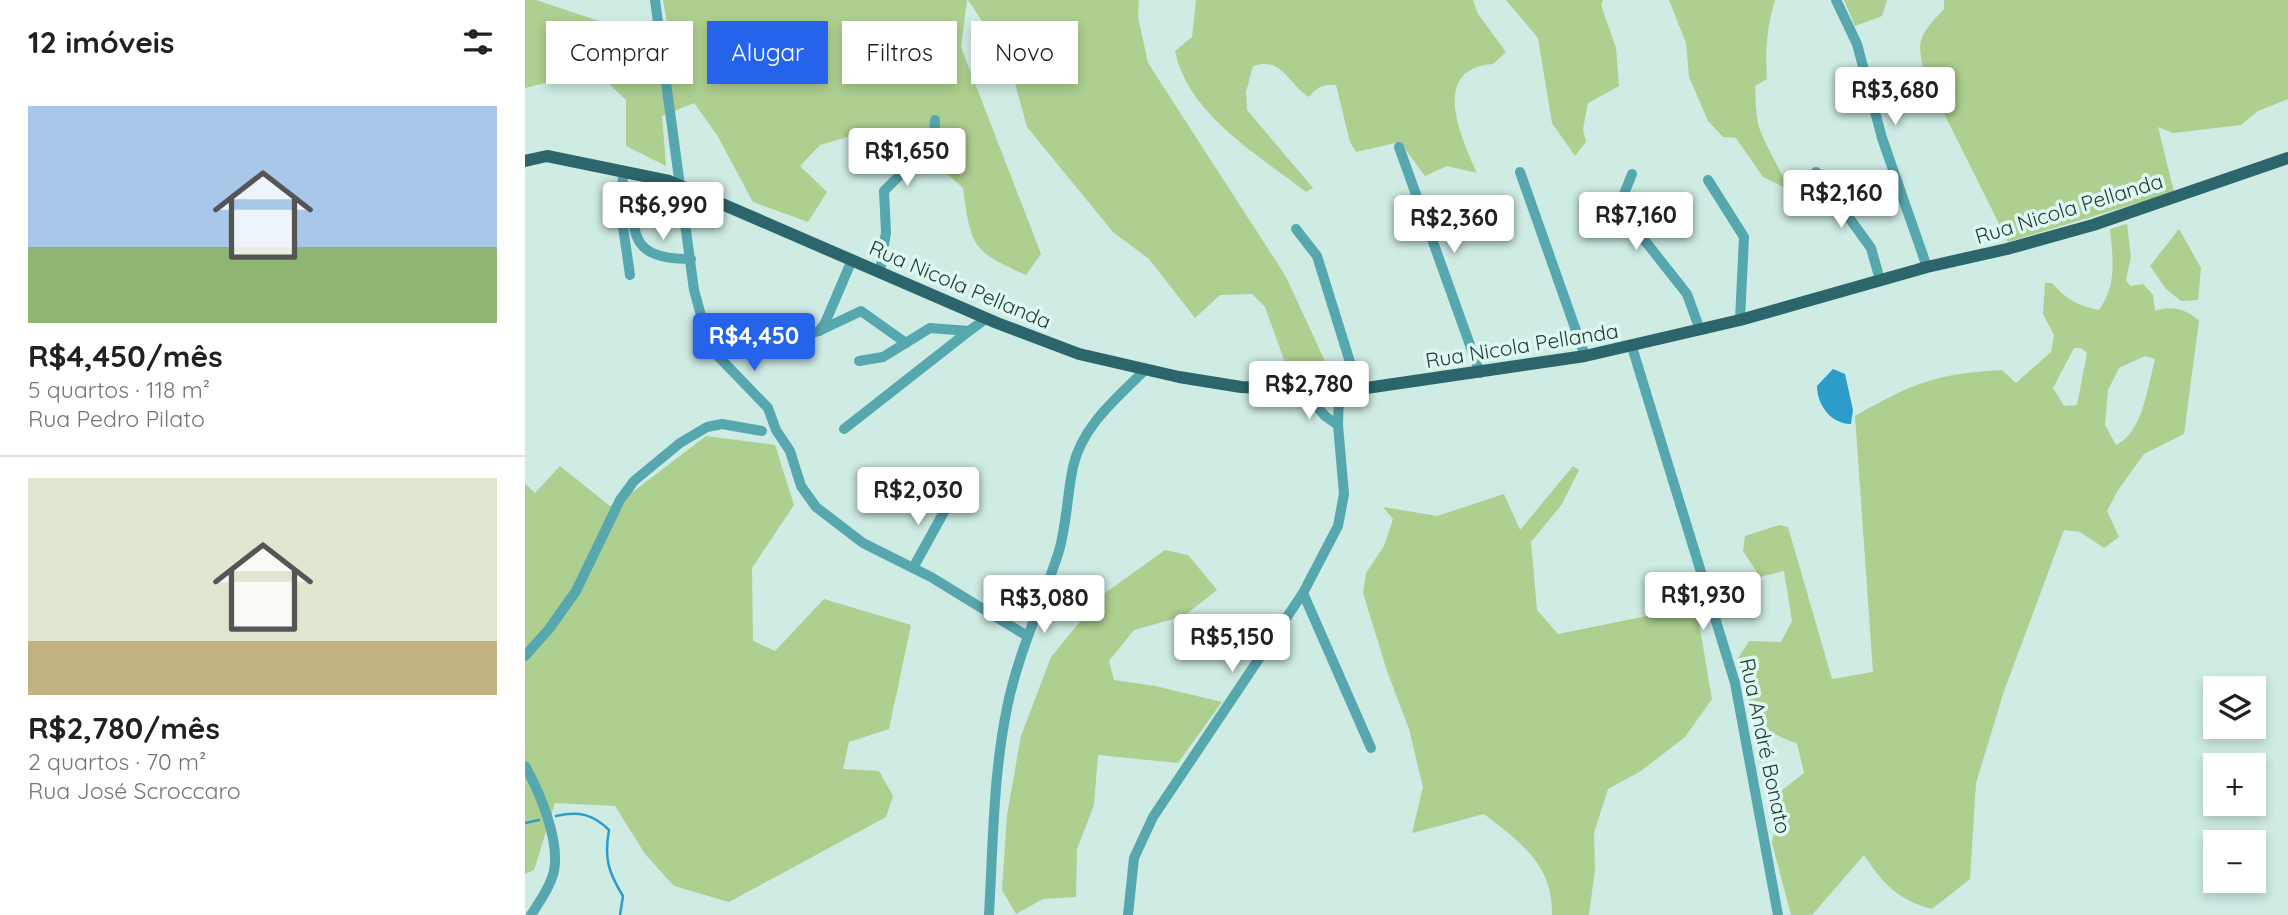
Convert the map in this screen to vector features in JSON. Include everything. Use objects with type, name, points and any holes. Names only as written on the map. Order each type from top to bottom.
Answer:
[{"type":"main road","name":"Rua Nicola Pellanda","points":[[525,161],[547,156],[679,185],[987,318],[1079,354],[1145,370],[1241,387],[1339,392],[1480,373],[1632,347],[1740,320],[1927,267],[2007,250],[2093,225],[2288,158]]},
{"type":"street","points":[[655,0],[679,185],[699,312],[707,337],[731,372],[768,408],[776,430],[790,450],[805,494],[843,529],[1027,636]]},
{"type":"street","points":[[1836,0],[1857,44],[1882,138],[1927,267]]},
{"type":"street","points":[[880,272],[886,232],[884,191],[906,169],[933,157],[935,120]]},
{"type":"street","points":[[1399,147],[1480,373]]},
{"type":"street","points":[[623,171],[622,219],[630,275]]},
{"type":"street","points":[[1520,172],[1585,356]]},
{"type":"street","points":[[1816,172],[1871,248],[1880,280]]},
{"type":"street","points":[[1632,174],[1620,204],[1623,213],[1687,295],[1700,330]]},
{"type":"street","points":[[1708,180],[1744,237],[1740,320]]},
{"type":"street","points":[[634,220],[634,230],[649,253],[664,258],[691,259]]},
{"type":"street","points":[[1296,229],[1317,256],[1359,391]]},
{"type":"street","points":[[819,331],[852,260]]},
{"type":"street","points":[[804,335],[819,331],[861,311],[906,343]]},
{"type":"street","points":[[844,429],[987,318]]},
{"type":"street","points":[[859,361],[883,357],[930,328],[969,331]]},
{"type":"street","name":"Rua André Bonato","points":[[1632,347],[1735,683],[1778,915]]},
{"type":"street","points":[[989,915],[1000,749],[1012,687],[1027,636],[1060,546],[1074,464],[1081,444],[1101,415],[1145,370]]},
{"type":"street","points":[[1305,392],[1325,416],[1338,425]]},
{"type":"street","points":[[1128,915],[1134,858],[1153,817],[1303,593],[1338,526],[1344,494],[1338,425],[1339,392]]},
{"type":"street","points":[[525,656],[549,629],[576,591],[620,500],[634,481],[680,443],[707,426],[722,424],[762,431]]},
{"type":"street","points":[[913,568],[950,501]]},
{"type":"street","points":[[1303,593],[1371,748]]},
{"type":"street","points":[[525,766],[543,803],[554,862],[550,881],[531,915]]},
{"type":"green space","points":[[525,0],[536,0],[599,21],[546,21],[546,83],[525,88]]},
{"type":"green space","points":[[663,0],[967,0],[961,47],[971,73],[971,84],[975,84],[1041,254],[1026,275],[984,252],[972,235],[963,188],[901,133],[864,132],[820,145],[800,166],[827,192],[808,222],[753,202],[717,135],[694,103],[662,116],[666,166],[626,146],[626,100],[609,84],[693,84],[693,21],[667,21]]},
{"type":"green space","points":[[968,0],[1139,0],[1138,17],[1148,63],[1285,275],[1337,387],[1311,387],[1290,376],[1265,307],[1252,294],[1220,295],[1195,318],[1149,259],[1113,232],[1027,127],[1015,84],[1078,84],[1078,21],[982,21]]},
{"type":"green space","points":[[1196,0],[1473,0],[1478,14],[1506,52],[1493,64],[1473,68],[1461,78],[1456,91],[1458,124],[1477,173],[1447,166],[1425,176],[1400,142],[1356,152],[1350,142],[1336,85],[1321,87],[1309,97],[1278,68],[1263,64],[1253,66],[1246,92],[1247,110],[1313,188],[1306,192],[1227,131],[1194,94],[1182,74],[1175,51],[1192,37]]},
{"type":"green space","points":[[1506,0],[1603,0],[1601,5],[1616,48],[1619,86],[1588,103],[1583,129],[1586,142],[1575,156],[1552,123],[1538,38]]},
{"type":"green space","points":[[1669,0],[1775,0],[1767,39],[1767,79],[1755,86],[1756,104],[1760,129],[1788,189],[1763,177],[1736,138],[1723,137],[1708,121],[1689,77],[1686,43]]},
{"type":"green space","points":[[1844,0],[1887,0],[1882,16],[1855,26]]},
{"type":"green space","points":[[1944,0],[2288,0],[2288,99],[2258,111],[2241,125],[2173,133],[2158,127],[2174,192],[2008,242],[1926,77],[1921,40],[1944,9]]},
{"type":"green space","points":[[2127,224],[2131,257],[2126,280],[2130,286],[2143,284],[2153,295],[2155,311],[2179,309],[2199,321],[2184,434],[2144,454],[2118,490],[2107,511],[2119,537],[2104,548],[2080,532],[2064,530],[2004,691],[1976,783],[1970,879],[1932,909],[1910,901],[1892,890],[1864,855],[1812,915],[1791,915],[1772,843],[1781,791],[1804,773],[1797,743],[1769,730],[1754,712],[1738,659],[1749,641],[1781,642],[1792,621],[1784,571],[1760,577],[1743,551],[1745,536],[1779,525],[1788,527],[1832,679],[1873,672],[1855,416],[1910,388],[1959,374],[2002,370],[2016,383],[2051,352],[2054,335],[2043,314],[2045,283],[2052,283],[2073,301],[2092,308],[2099,310],[2105,301],[2112,271],[2110,229]],"holes":[[[2074,348],[2081,348],[2087,353],[2077,405],[2064,406],[2053,388]],[[2145,356],[2155,359],[2143,407],[2133,430],[2116,445],[2105,425],[2108,390],[2119,368]]]},
{"type":"green space","points":[[2179,229],[2201,268],[2198,300],[2181,301],[2166,289],[2150,266]]},
{"type":"green space","points":[[706,436],[775,445],[794,505],[752,568],[753,641],[775,651],[824,599],[911,625],[889,729],[849,742],[843,769],[879,771],[893,796],[886,817],[729,902],[674,886],[645,854],[615,806],[555,803],[534,870],[525,874],[525,483],[535,493],[560,466],[610,506]]},
{"type":"green space","points":[[1573,466],[1579,470],[1562,504],[1531,542],[1537,610],[1558,634],[1696,606],[1712,699],[1685,737],[1641,771],[1608,789],[1594,833],[1595,869],[1589,915],[1552,915],[1551,897],[1541,868],[1522,845],[1484,814],[1412,833],[1423,787],[1409,729],[1387,671],[1363,593],[1366,573],[1384,546],[1393,519],[1383,507],[1437,516],[1504,494],[1520,530]]},
{"type":"green space","points":[[1165,550],[1188,555],[1217,590],[1184,616],[1134,630],[1109,661],[1114,680],[1155,686],[1222,702],[1178,763],[1098,755],[1094,805],[1077,849],[1076,897],[1043,899],[1016,914],[1002,890],[1007,815],[1021,736],[1051,657],[1101,596]]},
{"type":"water","points":[[1833,369],[1845,374],[1853,410],[1851,424],[1831,417],[1819,400],[1817,386]]},
{"type":"waterway","points":[[556,816],[585,815],[597,820],[609,830],[609,864],[623,896],[620,915]]},
{"type":"waterway","points":[[525,823],[539,820]]}]
